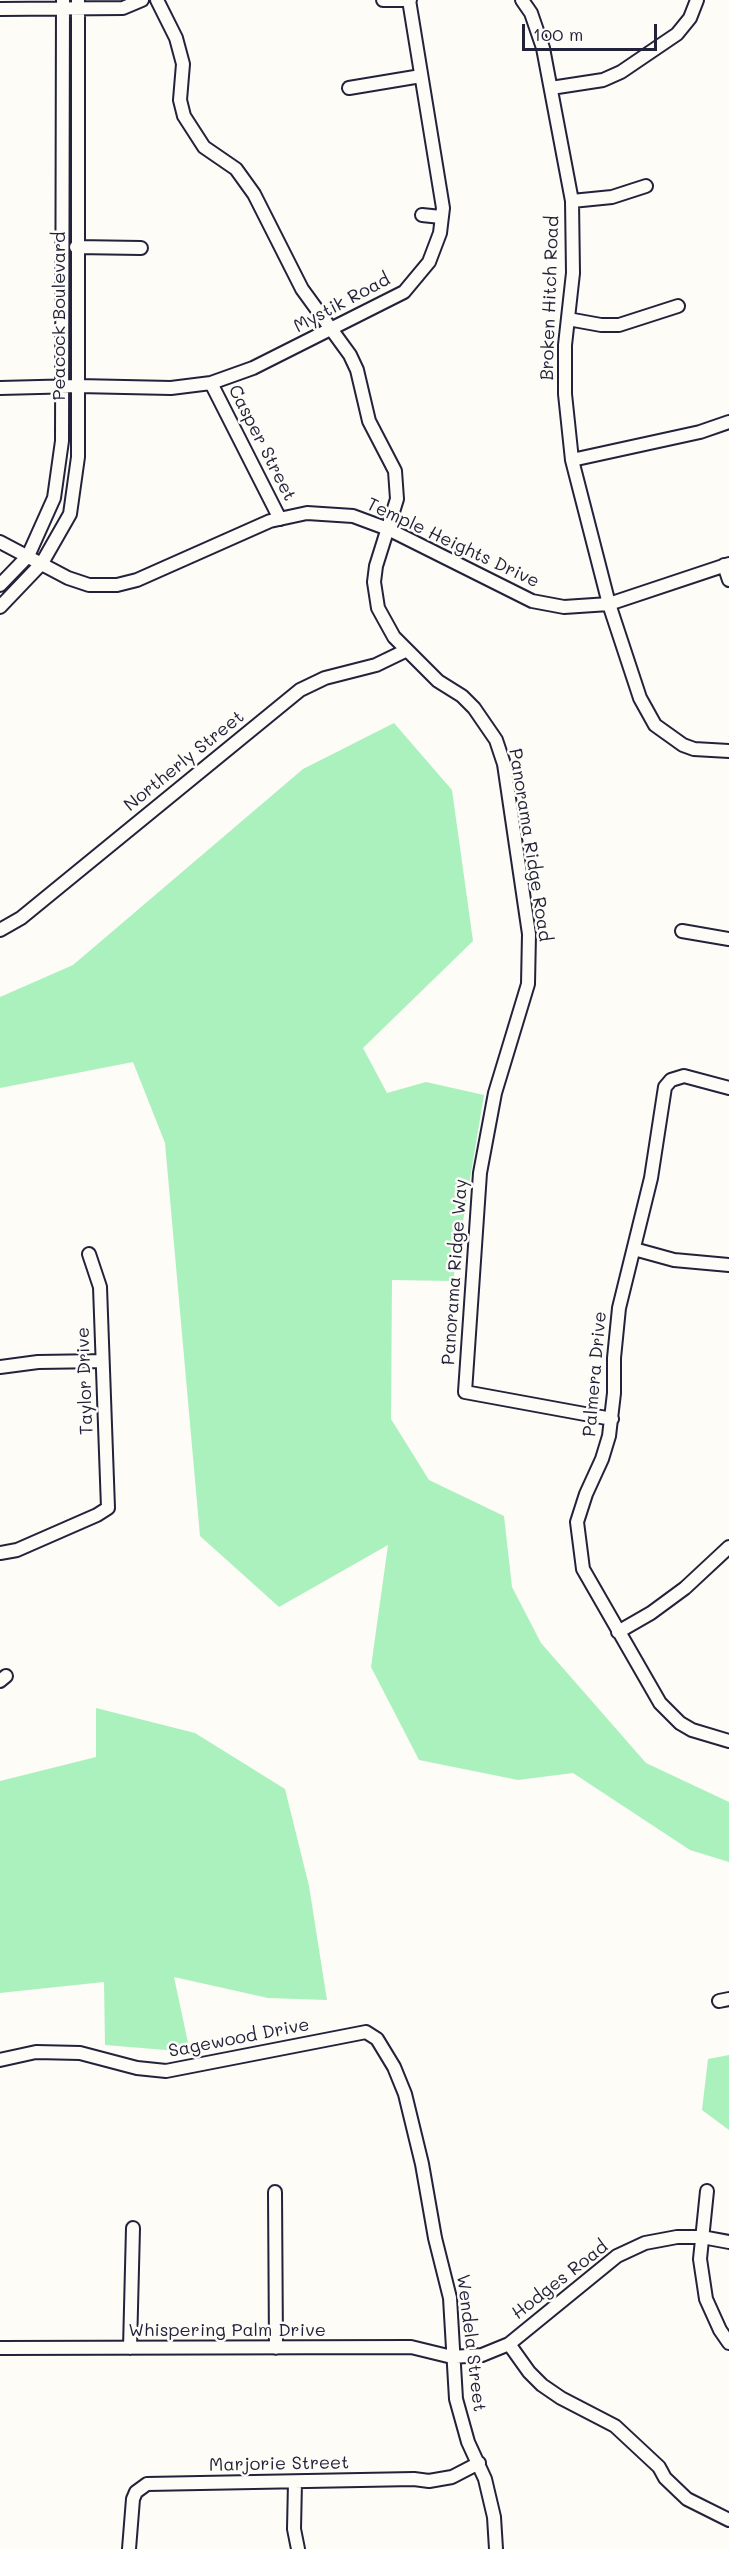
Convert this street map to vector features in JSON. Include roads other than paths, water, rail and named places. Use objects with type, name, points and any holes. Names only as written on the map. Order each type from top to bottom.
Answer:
[{"type":"street","points":[[0,9],[63,5],[123,8],[141,0]]},
{"type":"street","name":"Panorama Ridge Road","points":[[158,0],[183,64],[180,100],[184,116],[204,147],[236,169],[254,194],[302,290],[350,355],[357,370],[369,421],[394,471],[397,499],[376,566],[374,582],[378,608],[394,637],[438,681],[462,696],[474,708],[496,740],[504,764],[529,934],[528,984],[495,1093]]},
{"type":"street","points":[[383,0],[409,0]]},
{"type":"street","name":"Mystik Road","points":[[0,388],[78,386],[171,388],[211,383],[253,368],[404,292],[429,262],[440,233],[443,208],[409,0]]},
{"type":"street","name":"Broken Hitch Road","points":[[522,0],[531,13],[543,48],[572,201],[573,273],[565,345],[565,394],[573,460],[609,604],[640,698],[655,725],[683,745],[694,749],[729,751]]},
{"type":"street","points":[[551,88],[603,80],[621,72],[677,34],[690,18],[697,0]]},
{"type":"street","name":"Peacock Boulevard","points":[[0,585],[28,556],[54,498],[62,441],[63,5]]},
{"type":"street","name":"Peacock Boulevard","points":[[0,607],[42,563],[70,514],[78,457],[76,247],[78,5]]},
{"type":"street","points":[[348,88],[421,76]]},
{"type":"street","points":[[572,201],[612,197],[646,186]]},
{"type":"street","points":[[422,215],[441,217]]},
{"type":"street","points":[[76,247],[141,248]]},
{"type":"street","points":[[568,319],[601,325],[620,325],[678,306]]},
{"type":"street","name":"Casper Street","points":[[211,383],[280,519]]},
{"type":"street","points":[[573,460],[700,432],[729,422]]},
{"type":"street","name":"Temple Heights Drive","points":[[0,542],[68,578],[89,585],[117,585],[137,580],[280,519],[307,513],[354,516],[388,529],[532,601],[564,607],[609,604],[726,565]]},
{"type":"street","points":[[726,565],[729,580]]},
{"type":"street","name":"Northerly Street","points":[[0,930],[21,918],[300,690],[324,678],[376,665],[407,650]]},
{"type":"street","points":[[682,931],[729,939]]},
{"type":"street","name":"Palmera Drive","points":[[729,1088],[684,1076],[671,1080],[665,1087],[651,1178],[619,1308],[614,1358],[615,1393],[609,1436],[602,1459],[586,1494],[578,1522],[583,1569],[660,1703],[680,1723],[692,1730],[729,1741]]},
{"type":"street","name":"Panorama Ridge Way","points":[[495,1093],[480,1173],[465,1392],[612,1419]]},
{"type":"street","points":[[634,1249],[674,1260],[729,1265]]},
{"type":"street","name":"Taylor Drive","points":[[0,1553],[17,1550],[108,1508],[100,1287],[89,1254]]},
{"type":"street","points":[[0,1367],[38,1362],[102,1361]]},
{"type":"street","points":[[618,1632],[651,1613],[685,1587],[729,1547]]},
{"type":"street","name":"Sagewood Drive","points":[[0,2060],[36,2052],[81,2053],[137,2068],[166,2071],[366,2032],[377,2039]]},
{"type":"street","name":"Wendela Street","points":[[377,2039],[394,2067],[405,2094],[422,2164],[435,2238],[450,2298],[456,2399],[468,2442],[479,2463],[494,2517],[496,2549]]},
{"type":"street","points":[[707,2191],[700,2259],[706,2300],[720,2330],[729,2343]]},
{"type":"street","points":[[275,2192],[276,2348]]},
{"type":"street","points":[[130,2348],[134,2228]]},
{"type":"street","name":"Hodges Road","points":[[452,2357],[482,2355],[509,2344],[617,2256],[645,2243],[677,2237],[729,2242]]},
{"type":"street","points":[[509,2344],[529,2372],[542,2385],[561,2398],[615,2426],[659,2467],[665,2478],[687,2499],[729,2520]]},
{"type":"street","name":"Whispering Palm Drive","points":[[0,2348],[411,2348],[452,2357]]},
{"type":"street","name":"Marjorie Street","points":[[129,2549],[133,2499],[136,2492],[147,2484],[414,2479],[429,2481],[452,2477],[479,2463]]},
{"type":"street","points":[[295,2482],[294,2529],[298,2549]]}]
